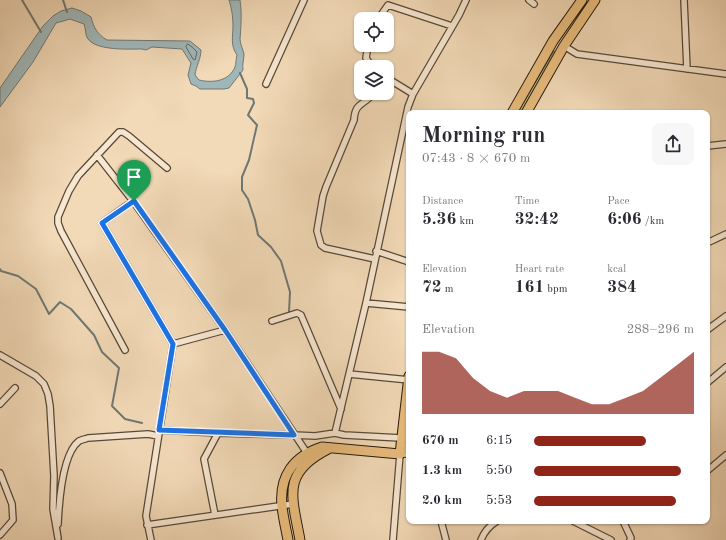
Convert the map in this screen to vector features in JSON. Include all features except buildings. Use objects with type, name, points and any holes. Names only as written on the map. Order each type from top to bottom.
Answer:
[{"type":"highway","points":[[514,110],[553,41],[582,0]]},
{"type":"highway","points":[[528,110],[564,46],[595,0]]},
{"type":"highway","points":[[553,41],[564,46]]},
{"type":"highway","points":[[288,540],[281,492],[284,480],[289,470],[298,458],[309,456],[331,448],[404,454],[401,438],[406,401]]},
{"type":"highway","points":[[300,540],[292,491],[294,481],[309,456]]},
{"type":"street","points":[[266,84],[304,0]]},
{"type":"street","points":[[407,110],[413,94],[459,15],[466,0]]},
{"type":"street","points":[[529,0],[534,4]]},
{"type":"street","points":[[684,0],[688,69]]},
{"type":"street","points":[[383,12],[388,5],[452,26]]},
{"type":"street","points":[[564,46],[577,54],[726,74]]},
{"type":"street","points":[[394,82],[413,94]]},
{"type":"street","points":[[366,100],[356,108],[354,112],[354,120],[326,187],[317,231],[321,246],[325,248],[375,259]]},
{"type":"street","points":[[335,433],[366,304],[376,251],[406,116]]},
{"type":"street","points":[[125,350],[58,223],[58,217],[69,190],[78,176],[119,132],[123,132],[167,168]]},
{"type":"street","points":[[710,146],[726,144]]},
{"type":"street","points":[[97,155],[134,201],[225,330],[309,456]]},
{"type":"street","points":[[134,201],[102,223],[173,344],[146,516],[151,540]]},
{"type":"street","points":[[710,242],[726,234]]},
{"type":"street","points":[[376,251],[406,261]]},
{"type":"street","points":[[366,304],[406,307]]},
{"type":"street","points":[[272,321],[297,313],[301,315],[341,409]]},
{"type":"street","points":[[710,328],[726,316]]},
{"type":"street","points":[[173,344],[225,330]]},
{"type":"street","points":[[0,355],[36,376],[44,384],[48,394],[54,468],[54,509],[58,539]]},
{"type":"street","points":[[710,380],[726,367]]},
{"type":"street","points":[[349,374],[406,379]]},
{"type":"street","points":[[0,404],[15,388]]},
{"type":"street","points":[[159,430],[315,436],[335,433],[344,435],[401,438]]},
{"type":"street","points":[[215,515],[204,460],[218,433]]},
{"type":"street","points":[[58,539],[59,497],[66,464],[73,447],[80,441],[88,438],[148,434],[158,436]]},
{"type":"street","points":[[394,540],[404,454]]},
{"type":"street","points":[[710,469],[726,456]]},
{"type":"street","points":[[0,473],[12,504],[13,520],[0,535]]},
{"type":"street","points":[[147,525],[294,504]]},
{"type":"street","points":[[442,524],[446,540]]},
{"type":"street","points":[[481,540],[484,532],[492,524]]},
{"type":"street","points":[[580,524],[611,540]]},
{"type":"street","points":[[625,524],[631,538],[630,540]]},
{"type":"shaded area","points":[[554,51],[556,52],[523,110],[519,110]]},
{"type":"water","points":[[229,0],[240,0],[240,41],[244,54],[243,70],[229,88],[200,89],[191,84],[188,75],[191,63],[182,49],[152,47],[146,50],[98,46],[92,43],[86,36],[84,24],[70,19],[56,23],[33,62],[0,107],[0,88],[43,26],[53,16],[61,11],[72,8],[91,17],[96,30],[107,40],[190,41],[201,50],[195,75],[199,80],[214,81],[229,76],[235,67],[237,55],[232,41],[233,20]]},
{"type":"waterway","points":[[22,0],[41,32]]},
{"type":"waterway","points":[[63,0],[67,12]]},
{"type":"waterway","points":[[240,73],[247,89],[247,98],[253,99],[254,103],[248,115],[257,125],[249,160],[242,177],[242,190],[248,199],[258,235],[271,247],[281,261],[290,292],[289,312]]},
{"type":"waterway","points":[[0,269],[1,271],[18,276],[36,289],[49,314],[60,302],[71,309],[94,335],[102,352],[119,368],[112,406],[125,419],[142,423]]},
{"type":"route","points":[[134,201],[225,330],[294,435],[159,430],[173,344],[102,223],[134,201]]}]
